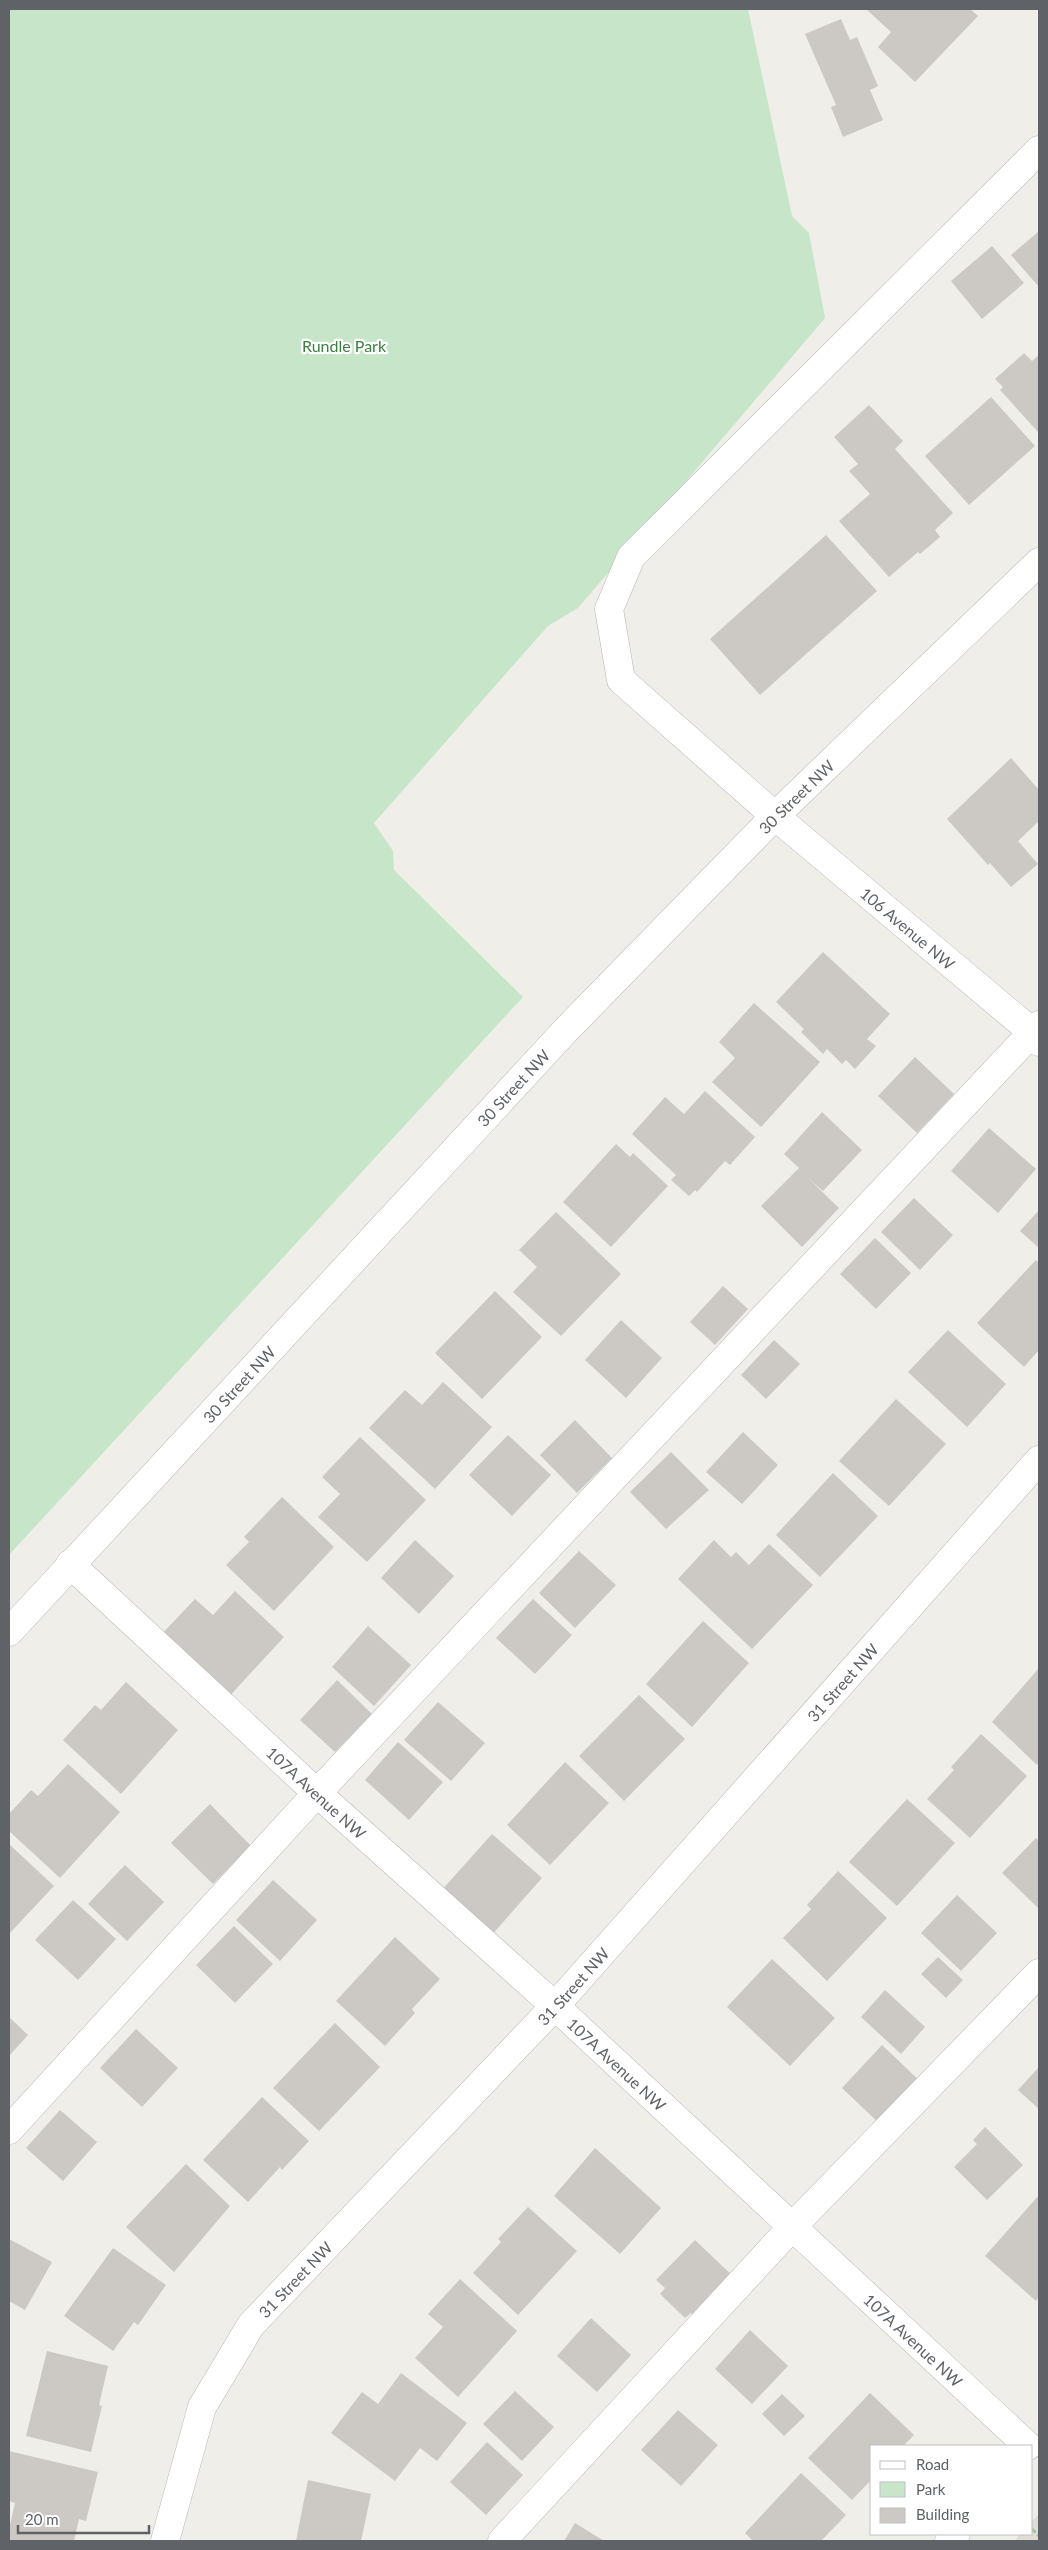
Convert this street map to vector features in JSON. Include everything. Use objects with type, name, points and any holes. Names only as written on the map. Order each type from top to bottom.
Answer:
[{"type":"street","name":"106 Avenue NW","points":[[1036,1032],[775,816],[621,680],[609,609],[631,557],[1039,150]]},
{"type":"street","name":"30 Street NW","points":[[9,1632],[566,1030],[775,816],[1039,562]]},
{"type":"street","points":[[9,2130],[318,1794],[1036,1032]]},
{"type":"street","name":"31 Street NW","points":[[165,2541],[202,2407],[251,2325],[555,2006],[1039,1460]]},
{"type":"street","name":"107A Avenue NW","points":[[70,1564],[318,1794],[555,2006],[1027,2445]]},
{"type":"street","points":[[502,2541],[792,2227],[1039,1973]]},
{"type":"shaded area","points":[[1039,2514],[1039,2541],[1015,2541],[1019,2535],[1033,2535],[1033,2520]]},
{"type":"green space","name":"Rundle Park","points":[[9,9],[748,9],[792,216],[809,233],[825,318],[578,608],[548,626],[374,823],[393,851],[394,870],[523,997],[9,1555]]},
{"type":"building","points":[[866,9],[970,9],[978,16],[915,82],[878,47],[891,32]]},
{"type":"building","points":[[841,19],[850,40],[857,37],[878,86],[870,90],[883,120],[843,137],[831,107],[836,105],[805,34]]},
{"type":"building","points":[[1039,231],[1039,287],[1011,255]]},
{"type":"building","points":[[992,246],[1024,283],[982,319],[951,281]]},
{"type":"building","points":[[1024,353],[1032,361],[1039,355],[1039,433],[1000,390],[1003,387],[995,379]]},
{"type":"building","points":[[991,397],[1035,446],[969,505],[925,456]]},
{"type":"building","points":[[869,405],[903,441],[895,449],[953,513],[935,530],[940,537],[920,554],[918,552],[889,577],[839,521],[870,494],[849,471],[858,464],[834,437]]},
{"type":"building","points":[[826,535],[877,591],[760,695],[710,639]]},
{"type":"building","points":[[1011,758],[1039,790],[1039,821],[1018,841],[1038,864],[1011,887],[990,863],[988,865],[947,819]]},
{"type":"building","points":[[823,952],[890,1014],[867,1039],[876,1046],[855,1069],[846,1060],[842,1064],[827,1049],[823,1054],[801,1032],[804,1029],[776,1002]]},
{"type":"building","points":[[754,1003],[820,1062],[761,1127],[712,1082],[735,1058],[719,1042]]},
{"type":"building","points":[[915,1057],[954,1094],[917,1133],[878,1096]]},
{"type":"building","points":[[705,1091],[755,1137],[730,1165],[725,1161],[697,1192],[695,1190],[689,1196],[671,1180],[676,1175],[632,1134],[665,1097],[684,1114]]},
{"type":"building","points":[[822,1112],[862,1150],[823,1191],[808,1178],[839,1208],[802,1247],[761,1206],[799,1168],[784,1154]]},
{"type":"building","points":[[989,1128],[1036,1169],[998,1213],[951,1171]]},
{"type":"building","points":[[616,1144],[630,1157],[633,1153],[668,1186],[611,1247],[563,1202]]},
{"type":"building","points":[[914,1198],[953,1235],[920,1270],[881,1232]]},
{"type":"building","points":[[1039,1210],[1039,1248],[1020,1231]]},
{"type":"building","points":[[556,1212],[621,1274],[561,1336],[513,1292],[537,1267],[519,1250]]},
{"type":"building","points":[[875,1238],[911,1273],[876,1309],[840,1274]]},
{"type":"building","points":[[1036,1260],[1039,1263],[1039,1350],[1024,1367],[977,1323]]},
{"type":"building","points":[[723,1286],[748,1309],[715,1345],[690,1322]]},
{"type":"building","points":[[495,1291],[542,1337],[482,1399],[435,1353]]},
{"type":"building","points":[[621,1320],[662,1358],[626,1398],[585,1360]]},
{"type":"building","points":[[948,1330],[1006,1384],[967,1427],[908,1372]]},
{"type":"building","points":[[774,1340],[800,1364],[766,1399],[741,1375]]},
{"type":"building","points":[[443,1382],[492,1427],[435,1489],[369,1428],[405,1390],[422,1405]]},
{"type":"building","points":[[896,1399],[946,1444],[889,1506],[839,1461]]},
{"type":"building","points":[[575,1420],[612,1458],[577,1493],[540,1455]]},
{"type":"building","points":[[743,1432],[778,1465],[742,1504],[706,1472]]},
{"type":"building","points":[[508,1435],[551,1475],[512,1516],[469,1475]]},
{"type":"building","points":[[360,1437],[426,1500],[367,1562],[318,1517],[340,1494],[322,1477]]},
{"type":"building","points":[[671,1452],[709,1490],[666,1529],[630,1492]]},
{"type":"building","points":[[833,1473],[878,1516],[820,1577],[776,1535]]},
{"type":"building","points":[[282,1497],[334,1547],[274,1611],[226,1565],[249,1542],[244,1537]]},
{"type":"building","points":[[415,1540],[454,1576],[419,1614],[381,1578]]},
{"type":"building","points":[[714,1540],[731,1557],[736,1552],[749,1565],[769,1544],[813,1585],[752,1649],[678,1579]]},
{"type":"building","points":[[579,1551],[616,1585],[575,1628],[539,1593]]},
{"type":"building","points":[[235,1591],[284,1637],[225,1701],[158,1638],[195,1599],[213,1615]]},
{"type":"building","points":[[533,1599],[572,1635],[535,1674],[496,1638]]},
{"type":"building","points":[[703,1621],[749,1663],[692,1727],[646,1684]]},
{"type":"building","points":[[368,1626],[411,1665],[374,1706],[332,1667]]},
{"type":"building","points":[[1039,1668],[1039,1763],[1037,1765],[992,1722]]},
{"type":"building","points":[[337,1680],[372,1714],[335,1752],[300,1720]]},
{"type":"building","points":[[126,1682],[178,1730],[121,1794],[63,1740],[95,1705],[101,1710]]},
{"type":"building","points":[[639,1695],[685,1739],[624,1801],[579,1756]]},
{"type":"building","points":[[438,1702],[485,1743],[451,1781],[404,1740]]},
{"type":"building","points":[[981,1734],[1027,1776],[970,1838],[927,1799],[954,1770],[951,1767]]},
{"type":"building","points":[[398,1742],[443,1782],[409,1820],[365,1780]]},
{"type":"building","points":[[565,1762],[609,1803],[550,1865],[507,1825]]},
{"type":"building","points":[[68,1764],[120,1812],[60,1878],[9,1831],[9,1814],[31,1790],[38,1796]]},
{"type":"building","points":[[907,1799],[955,1843],[897,1906],[849,1862]]},
{"type":"building","points":[[210,1804],[251,1846],[213,1884],[171,1843]]},
{"type":"building","points":[[492,1834],[542,1878],[490,1937],[440,1892]]},
{"type":"building","points":[[1036,1838],[1039,1841],[1039,1909],[1002,1873]]},
{"type":"building","points":[[9,1844],[54,1886],[9,1934]]},
{"type":"building","points":[[125,1865],[164,1902],[127,1941],[88,1904]]},
{"type":"building","points":[[838,1871],[887,1918],[827,1981],[783,1938],[811,1909],[807,1905]]},
{"type":"building","points":[[273,1880],[317,1920],[280,1961],[236,1920]]},
{"type":"building","points":[[957,1895],[997,1933],[961,1971],[921,1933]]},
{"type":"building","points":[[73,1900],[116,1939],[78,1980],[35,1940]]},
{"type":"building","points":[[234,1926],[273,1964],[235,2003],[196,1965]]},
{"type":"building","points":[[395,1937],[440,1979],[412,2009],[415,2013],[385,2046],[336,2001]]},
{"type":"building","points":[[938,1957],[963,1980],[946,1998],[921,1974]]},
{"type":"building","points":[[772,1959],[835,2018],[790,2066],[727,2007]]},
{"type":"building","points":[[885,1990],[925,2027],[901,2054],[861,2017]]},
{"type":"building","points":[[9,2017],[28,2035],[9,2056]]},
{"type":"building","points":[[335,2023],[380,2067],[319,2131],[273,2088]]},
{"type":"building","points":[[136,2029],[178,2068],[142,2107],[100,2068]]},
{"type":"building","points":[[882,2045],[923,2084],[882,2126],[842,2088]]},
{"type":"building","points":[[1039,2067],[1039,2109],[1018,2090]]},
{"type":"building","points":[[262,2097],[309,2141],[282,2170],[280,2167],[248,2202],[203,2160]]},
{"type":"building","points":[[60,2110],[97,2142],[63,2181],[26,2148]]},
{"type":"building","points":[[985,2127],[1023,2165],[987,2200],[954,2167],[977,2144],[973,2140]]},
{"type":"building","points":[[595,2148],[661,2208],[620,2254],[554,2196]]},
{"type":"building","points":[[186,2164],[230,2206],[174,2272],[126,2227]]},
{"type":"building","points":[[1039,2195],[1039,2297],[1036,2301],[985,2256]]},
{"type":"building","points":[[528,2207],[577,2251],[518,2315],[473,2273],[501,2242],[498,2239]]},
{"type":"building","points":[[9,2239],[52,2262],[25,2310],[9,2301]]},
{"type":"building","points":[[695,2240],[737,2280],[698,2320],[691,2313],[685,2318],[660,2294],[665,2288],[656,2280]]},
{"type":"building","points":[[113,2248],[166,2285],[138,2325],[134,2322],[113,2351],[64,2316]]},
{"type":"building","points":[[460,2279],[517,2331],[458,2397],[415,2358],[443,2327],[428,2314]]},
{"type":"building","points":[[591,2318],[631,2355],[597,2392],[557,2356]]},
{"type":"building","points":[[750,2330],[788,2366],[752,2404],[715,2369]]},
{"type":"building","points":[[47,2351],[108,2366],[99,2405],[102,2406],[91,2452],[26,2436]]},
{"type":"building","points":[[401,2373],[467,2423],[437,2461],[420,2448],[395,2481],[331,2433],[362,2392],[378,2404]]},
{"type":"building","points":[[515,2391],[554,2427],[522,2461],[483,2424]]},
{"type":"building","points":[[870,2393],[914,2435],[904,2445],[870,2445],[870,2481],[852,2500],[808,2458]]},
{"type":"building","points":[[782,2394],[805,2416],[784,2436],[762,2414]]},
{"type":"building","points":[[678,2410],[718,2445],[681,2486],[641,2450]]},
{"type":"building","points":[[487,2442],[523,2475],[486,2515],[450,2482]]},
{"type":"building","points":[[9,2451],[98,2472],[86,2521],[79,2519],[74,2541],[9,2541],[9,2529],[15,2503],[9,2501]]},
{"type":"building","points":[[801,2473],[846,2515],[821,2541],[753,2541],[745,2533]]},
{"type":"building","points":[[308,2480],[371,2494],[361,2541],[296,2541]]},
{"type":"building","points":[[575,2523],[604,2541],[564,2541]]}]
